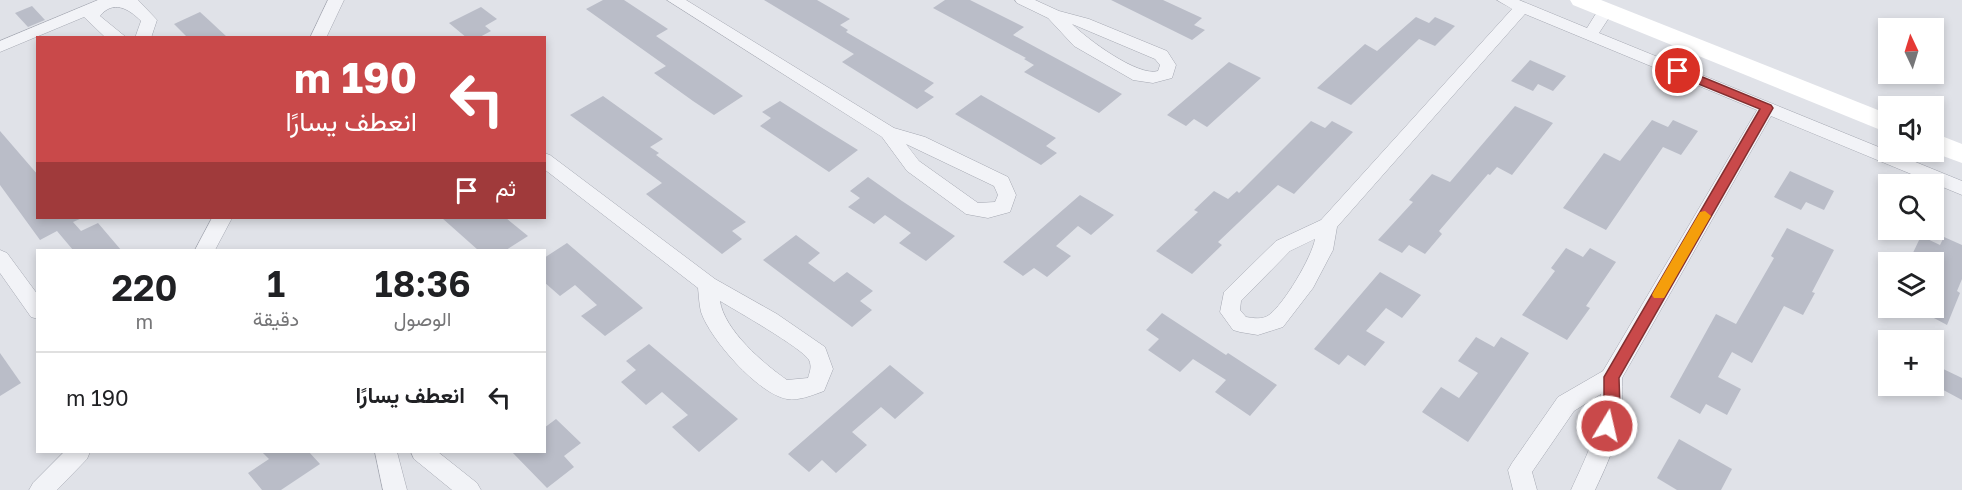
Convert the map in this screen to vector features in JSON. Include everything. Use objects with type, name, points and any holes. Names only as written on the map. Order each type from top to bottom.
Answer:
[{"type":"main road","points":[[1581,0],[1613,5],[1858,103],[1878,117]]},
{"type":"main road","points":[[1858,103],[1878,105]]},
{"type":"main road","points":[[1944,128],[1962,135]]},
{"type":"main road","points":[[1944,146],[1962,154]]},
{"type":"street","points":[[319,36],[336,0]]},
{"type":"street","points":[[675,0],[888,133],[919,141],[1001,182],[1007,195],[1003,207],[988,211],[973,209],[913,166],[888,133]]},
{"type":"street","points":[[1023,0],[1054,15],[1083,22],[1161,55],[1168,65],[1166,74],[1153,78],[1139,76],[1080,42],[1054,15]]},
{"type":"street","points":[[1505,0],[1962,188]]},
{"type":"street","points":[[113,1],[92,17],[115,36]]},
{"type":"street","points":[[0,47],[113,1],[130,1],[149,20],[144,36]]},
{"type":"street","points":[[1590,35],[1613,5]]},
{"type":"street","points":[[1328,225],[1323,250],[1306,282],[1276,321],[1258,327],[1240,324],[1230,312],[1231,298],[1283,246],[1328,225],[1522,7]]},
{"type":"street","points":[[1525,490],[1520,470],[1566,404],[1611,377],[1767,108]]},
{"type":"street","points":[[546,161],[708,285],[770,320],[817,353],[822,369],[816,385],[798,390],[781,387],[738,350],[720,330],[711,312],[708,285]]},
{"type":"street","points":[[206,249],[221,219]]},
{"type":"street","points":[[0,258],[36,308]]},
{"type":"street","points":[[1583,490],[1602,450],[1612,409],[1611,377]]},
{"type":"street","points":[[41,490],[78,453]]},
{"type":"street","points":[[386,453],[395,490]]},
{"type":"street","points":[[423,453],[469,490]]},
{"type":"building","points":[[603,0],[624,0],[668,29],[656,36],[743,96],[714,115],[693,101],[654,73],[666,66],[586,9]]},
{"type":"building","points":[[764,0],[817,0],[850,19],[840,25],[848,30],[846,32],[934,83],[924,91],[934,97],[917,109],[842,62],[854,54]]},
{"type":"building","points":[[945,0],[970,0],[1024,27],[1013,35],[1122,94],[1099,113],[1024,72],[1034,65],[1024,59],[1026,58],[933,8]]},
{"type":"building","points":[[1111,0],[1163,0],[1202,18],[1194,25],[1205,30],[1192,40]]},
{"type":"building","points":[[32,6],[45,20],[28,27],[15,13]]},
{"type":"building","points":[[481,7],[497,19],[485,26],[491,31],[482,36],[465,36],[449,23]]},
{"type":"building","points":[[200,12],[226,36],[186,36],[174,24]]},
{"type":"building","points":[[1416,17],[1429,23],[1435,17],[1455,26],[1435,46],[1419,39],[1351,105],[1317,88],[1365,44],[1377,51]]},
{"type":"building","points":[[1530,60],[1566,76],[1553,91],[1538,84],[1533,91],[1511,81]]},
{"type":"building","points":[[1229,62],[1261,78],[1207,127],[1194,119],[1186,126],[1167,115]]},
{"type":"building","points":[[981,95],[1056,138],[1046,146],[1057,153],[1041,165],[955,114]]},
{"type":"building","points":[[603,96],[663,139],[650,147],[659,153],[656,155],[746,222],[732,231],[742,239],[722,254],[646,194],[662,183],[570,115]]},
{"type":"building","points":[[780,101],[858,150],[829,172],[760,126],[771,118],[762,112]]},
{"type":"building","points":[[1515,106],[1553,123],[1512,175],[1497,167],[1490,175],[1488,174],[1439,231],[1442,234],[1425,254],[1409,245],[1402,253],[1378,240],[1413,202],[1409,200],[1432,174],[1450,182]]},
{"type":"building","points":[[1652,120],[1668,127],[1673,120],[1698,131],[1681,155],[1663,147],[1606,230],[1563,208],[1604,153],[1620,161]]},
{"type":"building","points":[[1311,121],[1325,128],[1332,121],[1353,132],[1294,194],[1278,185],[1218,242],[1222,245],[1192,274],[1156,251],[1198,212],[1194,210],[1214,191],[1228,199],[1237,191],[1239,193]]},
{"type":"building","points":[[0,131],[36,173],[36,219],[80,219],[73,222],[81,231],[98,223],[120,249],[72,249],[57,231],[40,240],[0,185]]},
{"type":"building","points":[[1790,171],[1834,191],[1824,210],[1806,202],[1801,210],[1774,197]]},
{"type":"building","points":[[868,177],[955,236],[926,261],[899,243],[911,233],[885,215],[874,224],[848,207],[860,198],[850,191]]},
{"type":"building","points":[[1080,195],[1114,215],[1091,235],[1078,226],[1056,246],[1071,256],[1047,277],[1034,268],[1023,276],[1003,262]]},
{"type":"building","points":[[443,219],[507,219],[528,236],[508,249],[477,249]]},
{"type":"building","points":[[1787,228],[1834,250],[1803,315],[1784,306],[1752,363],[1732,352],[1718,377],[1741,389],[1727,415],[1706,404],[1700,414],[1670,397],[1716,314],[1736,324],[1774,258],[1771,256]]},
{"type":"building","points":[[796,235],[820,253],[808,263],[834,282],[847,272],[873,291],[860,301],[872,310],[852,327],[763,260]]},
{"type":"building","points":[[1944,237],[1962,245],[1962,279],[1957,291],[1960,293],[1947,325],[1934,318],[1944,318],[1944,252],[1913,252],[1919,240],[1929,240],[1940,245]]},
{"type":"building","points":[[567,243],[643,308],[605,336],[581,316],[597,305],[575,285],[560,296],[546,284],[546,257]]},
{"type":"building","points":[[1566,248],[1583,257],[1590,248],[1616,262],[1586,306],[1590,308],[1567,340],[1522,315],[1555,271],[1551,268]]},
{"type":"building","points":[[1380,272],[1421,295],[1402,318],[1386,308],[1366,331],[1385,342],[1365,366],[1348,355],[1339,365],[1314,349]]},
{"type":"building","points":[[1162,313],[1277,385],[1250,416],[1215,392],[1226,380],[1193,359],[1180,372],[1148,350],[1159,339],[1146,330]]},
{"type":"building","points":[[1476,337],[1494,347],[1501,337],[1529,353],[1468,442],[1422,412],[1441,387],[1459,398],[1478,373],[1458,361]]},
{"type":"building","points":[[649,344],[738,419],[699,452],[672,427],[688,415],[662,392],[646,405],[621,382],[636,370],[626,361]]},
{"type":"building","points":[[0,353],[21,383],[0,396]]},
{"type":"building","points":[[890,365],[924,393],[895,419],[881,407],[852,432],[867,445],[836,473],[822,460],[809,472],[788,454]]},
{"type":"building","points":[[1944,369],[1962,378],[1962,400],[1944,390]]},
{"type":"building","points":[[556,419],[581,443],[564,456],[574,467],[547,488],[513,453],[546,453],[546,426]]},
{"type":"building","points":[[1679,439],[1732,469],[1721,490],[1677,490],[1657,478]]},
{"type":"building","points":[[263,453],[310,453],[320,464],[281,490],[262,490],[248,473],[269,459]]},
{"type":"slow traffic","points":[[1659,295],[1705,216]]},
{"type":"route","points":[[1607,426],[1612,409],[1611,377],[1767,108],[1678,71]]}]
